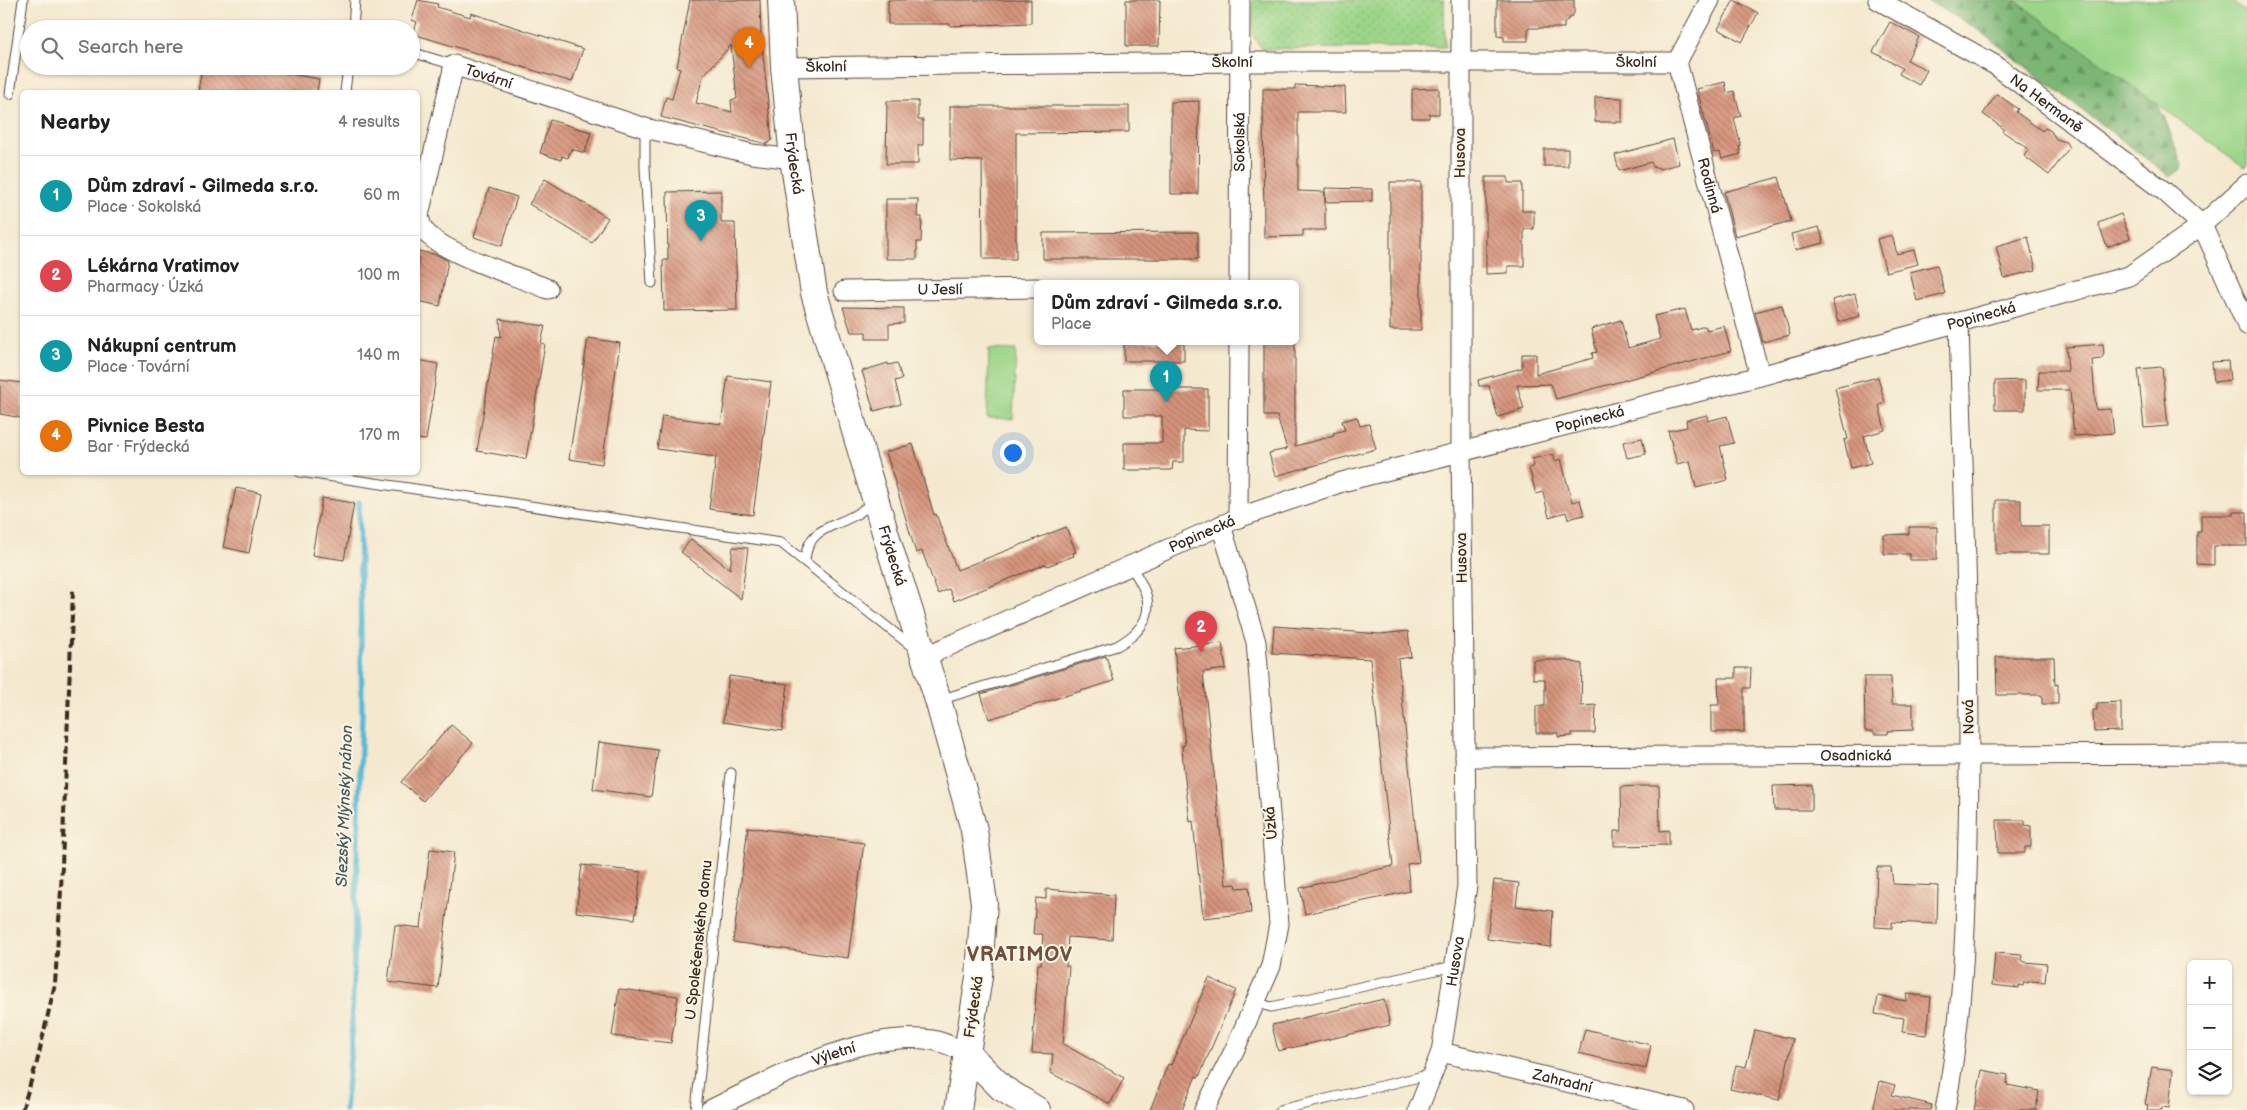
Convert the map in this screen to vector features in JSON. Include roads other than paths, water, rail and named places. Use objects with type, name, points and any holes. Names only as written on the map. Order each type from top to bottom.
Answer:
[{"type":"main road","name":"Frýdecká","points":[[782,0],[784,67],[793,159],[814,293],[938,700],[974,830],[984,903],[980,977],[958,1110]]},
{"type":"main road","points":[[967,1053],[1002,1088],[1036,1110]]},
{"type":"street","name":"Sokolská","points":[[1239,280],[1240,0]]},
{"type":"street","name":"Husova","points":[[1418,1110],[1440,1052],[1467,886],[1461,452],[1460,0]]},
{"type":"street","points":[[1677,62],[1710,0]]},
{"type":"street","name":"Na Hermaně","points":[[1878,0],[1995,66],[2164,191],[2202,225]]},
{"type":"street","name":"Školní","points":[[784,67],[1239,62],[1677,62]]},
{"type":"street","name":"Rodinná","points":[[1677,62],[1760,376]]},
{"type":"street","name":"Tovární","points":[[420,211],[454,65],[645,128],[752,154],[793,159]]},
{"type":"street","name":"Popinecká","points":[[924,657],[1229,521],[1342,482],[1760,376],[2129,276],[2202,225],[2247,184]]},
{"type":"street","name":"Tovární","points":[[420,218],[423,229],[434,240],[453,251],[548,289]]},
{"type":"street","points":[[2202,225],[2247,324]]},
{"type":"street","name":"U Jeslí","points":[[844,291],[1034,288]]},
{"type":"street","name":"Nová","points":[[1945,1110],[1956,1054],[1965,951],[1970,755],[1959,322]]},
{"type":"street","points":[[1229,521],[1238,345]]},
{"type":"street","name":"Úzká","points":[[1204,1110],[1234,1051],[1271,966],[1279,924],[1256,642],[1229,521]]},
{"type":"street","name":"Osadnická","points":[[1465,757],[2247,754]]},
{"type":"street","name":"Výletní","points":[[710,1110],[803,1066],[857,1046],[916,1039],[932,1040],[967,1053]]},
{"type":"street","name":"Zahradní","points":[[1440,1052],[1684,1110]]},
{"type":"lane","points":[[20,20],[23,0]]},
{"type":"lane","points":[[354,20],[355,0]]},
{"type":"lane","points":[[10,94],[20,22]]},
{"type":"lane","points":[[420,55],[454,65]]},
{"type":"lane","points":[[345,90],[347,75]]},
{"type":"lane","points":[[645,128],[652,283]]},
{"type":"lane","points":[[320,475],[781,543],[805,560],[924,657]]},
{"type":"lane","points":[[805,560],[806,546],[820,530],[857,514],[876,500]]},
{"type":"lane","points":[[938,700],[1117,646],[1137,632],[1145,618],[1149,602],[1144,587],[1130,565]]},
{"type":"lane","name":"U Společenského domu","points":[[696,1110],[731,773]]},
{"type":"lane","points":[[1255,1002],[1271,1007],[1454,966]]},
{"type":"lane","points":[[1280,1110],[1432,1074]]},
{"type":"waterway","name":"Slezský Mlýnský náhon","points":[[345,1110],[351,1050],[362,714],[359,502]]},
{"type":"railway","points":[[22,1110],[37,1062],[55,984],[61,890],[73,590]]},
{"type":"place","name":"Pivnice Besta","points":[[749,68]]},
{"type":"place","name":"Nákupní centrum","points":[[701,241]]},
{"type":"place","name":"Dům zdraví - Gilmeda s.r.o.","points":[[1166,402]]},
{"type":"place","name":"Lékárna Vratimov","points":[[1201,652]]},
{"type":"district","name":"VRATIMOV","points":[[1020,955]]}]
